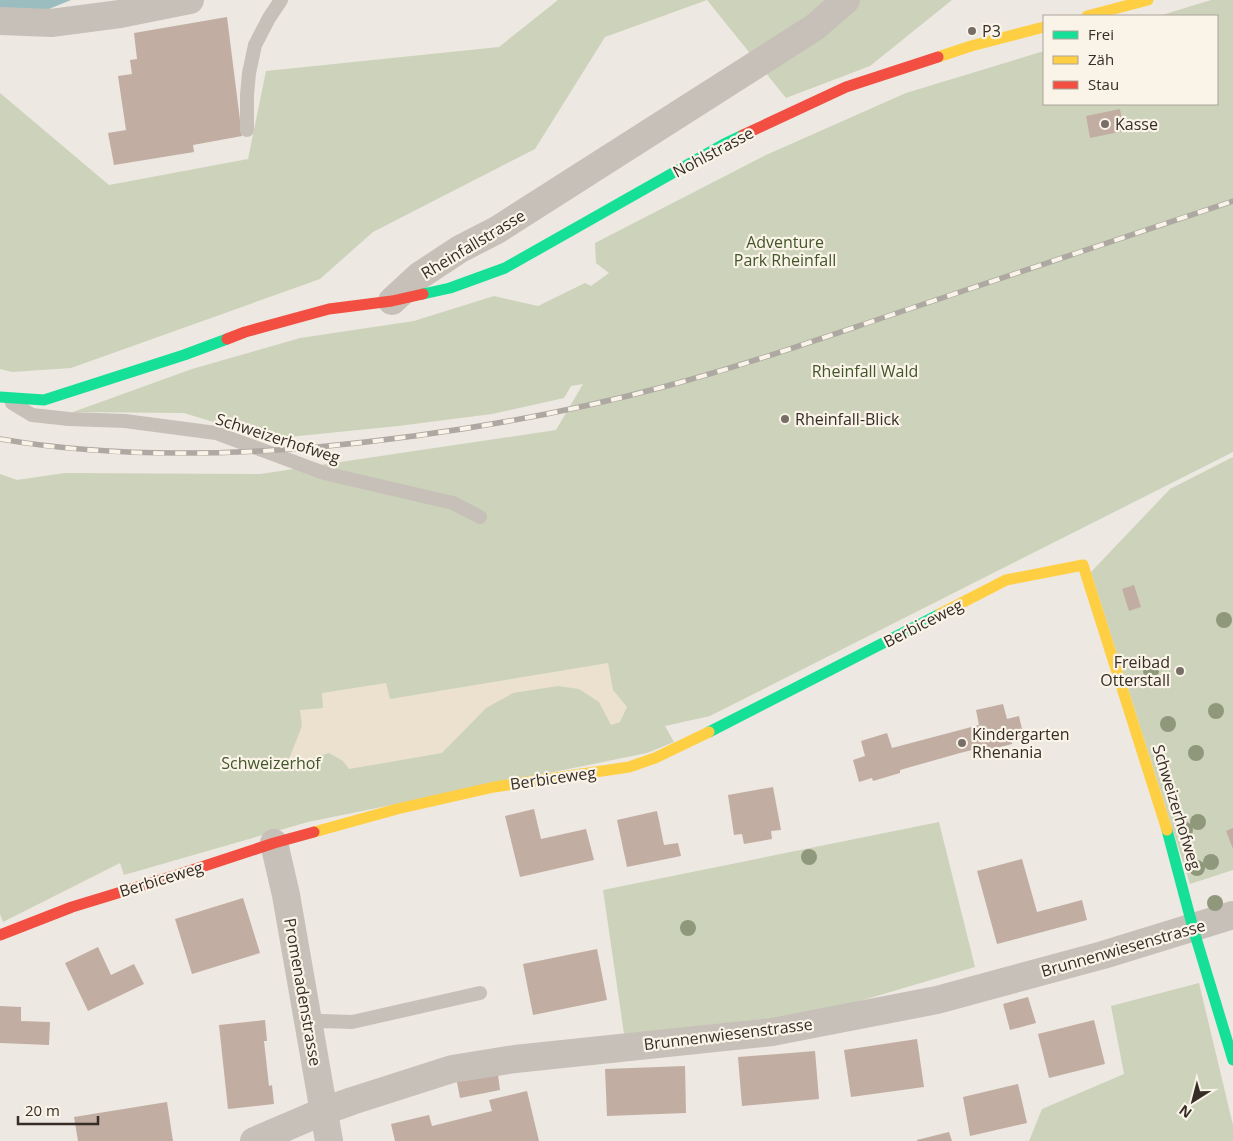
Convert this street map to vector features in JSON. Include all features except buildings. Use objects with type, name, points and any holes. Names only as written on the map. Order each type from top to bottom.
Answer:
[{"type":"street","points":[[0,21],[51,23],[120,14],[190,0]]},
{"type":"street","name":"Rheinfallstrasse","points":[[392,301],[419,276],[443,260],[497,230],[798,38],[815,27],[846,0]]},
{"type":"street","points":[[1091,15],[1148,0]]},
{"type":"street","name":"Nohlstrasse","points":[[392,301],[450,288],[505,268],[724,144],[846,86],[971,46],[1043,28]]},
{"type":"street","points":[[2,398],[44,400],[184,356],[245,332],[329,309],[392,301]]},
{"type":"street","name":"Berbiceweg","points":[[0,936],[72,907],[274,843],[397,809],[494,787],[629,767],[638,764],[655,758],[715,729],[1006,580],[1083,565]]},
{"type":"street","name":"Schweizerhofweg","points":[[1083,565],[1166,828],[1193,928],[1233,1060]]},
{"type":"street","name":"Promenadenstrasse","points":[[274,843],[286,895],[329,1141]]},
{"type":"street","name":"Brunnenwiesenstrasse","points":[[254,1141],[324,1111],[452,1069],[515,1059],[772,1032],[937,1000],[1103,955],[1233,915]]},
{"type":"lane","points":[[247,130],[249,72],[255,44],[281,0]]},
{"type":"lane","name":"Schweizerhofweg","points":[[2,398],[32,415],[69,419],[125,421],[216,433],[324,473],[453,503],[480,517]]},
{"type":"lane","points":[[308,1024],[322,1021],[352,1022],[480,994]]},
{"type":"green space","points":[[558,0],[707,0],[605,37],[535,149],[373,232],[320,279],[71,368],[12,372],[0,369],[0,93],[109,185],[248,159],[266,71],[499,47]]},
{"type":"green space","points":[[707,0],[952,0],[870,66],[786,98]]},
{"type":"green space","name":"Rheinfall Wald","points":[[1211,0],[1233,0],[1233,452],[710,716],[665,726],[674,742],[647,753],[308,822],[124,875],[120,863],[3,922],[0,914],[0,474],[17,480],[65,473],[260,474],[556,430],[583,384],[571,386],[564,398],[492,414],[269,439],[184,413],[73,412],[192,369],[300,338],[414,321],[494,296],[538,306],[585,283],[591,286],[609,273],[596,263],[595,243],[766,155],[906,93],[1043,51],[1043,105],[1218,105],[1218,15],[1162,15]]},
{"type":"green space","name":"Freibad Otterstall","points":[[1233,457],[1233,870],[1190,884],[1091,572],[1170,489]]},
{"type":"green space","points":[[939,822],[975,967],[819,1013],[624,1034],[603,890]]},
{"type":"green space","points":[[1199,983],[1233,1125],[1233,1141],[1029,1141],[1042,1109],[1124,1074],[1111,1006]]},
{"type":"shaded area","name":"Schweizerhof","points":[[608,663],[613,690],[627,707],[620,722],[611,725],[599,702],[579,689],[558,686],[513,693],[486,708],[442,753],[349,769],[343,761],[329,753],[315,757],[304,767],[289,759],[302,726],[300,710],[323,708],[322,693],[386,683],[390,699]]},
{"type":"water","points":[[0,0],[71,0],[49,9],[11,12],[0,11]]},
{"type":"railway","points":[[0,439],[39,445],[119,452],[238,452],[318,447],[405,437],[535,416],[620,398],[723,370],[1233,201]]},
{"type":"traffic: fast","points":[[423,294],[450,288],[505,268],[743,135]]},
{"type":"traffic: fast","points":[[0,397],[44,400],[184,355],[227,339]]},
{"type":"traffic: fast","points":[[709,732],[940,614]]},
{"type":"traffic: fast","points":[[1167,830],[1193,928],[1233,1060]]},
{"type":"traffic: slow","points":[[1091,15],[1148,0]]},
{"type":"traffic: slow","points":[[938,57],[971,46],[1043,27]]},
{"type":"traffic: slow","points":[[940,614],[1006,580],[1083,565],[1167,830]]},
{"type":"traffic: slow","points":[[314,832],[397,809],[494,787],[629,767],[655,758],[709,732]]},
{"type":"traffic: jam","points":[[743,135],[846,87],[938,57]]},
{"type":"traffic: jam","points":[[227,339],[245,332],[329,309],[392,301],[423,294]]},
{"type":"traffic: jam","points":[[0,935],[72,907],[314,832]]},
{"type":"place","name":"P3","points":[[972,31]]},
{"type":"place","name":"Kasse","points":[[1105,124]]},
{"type":"place","name":"Rheinfall-Blick","points":[[785,419]]},
{"type":"place","name":"Freibad Otterstall","points":[[1180,671]]},
{"type":"place","name":"Kindergarten Rhenania","points":[[962,743]]},
{"type":"park label","name":"Adventure Park Rheinfall","points":[[785,251]]}]
